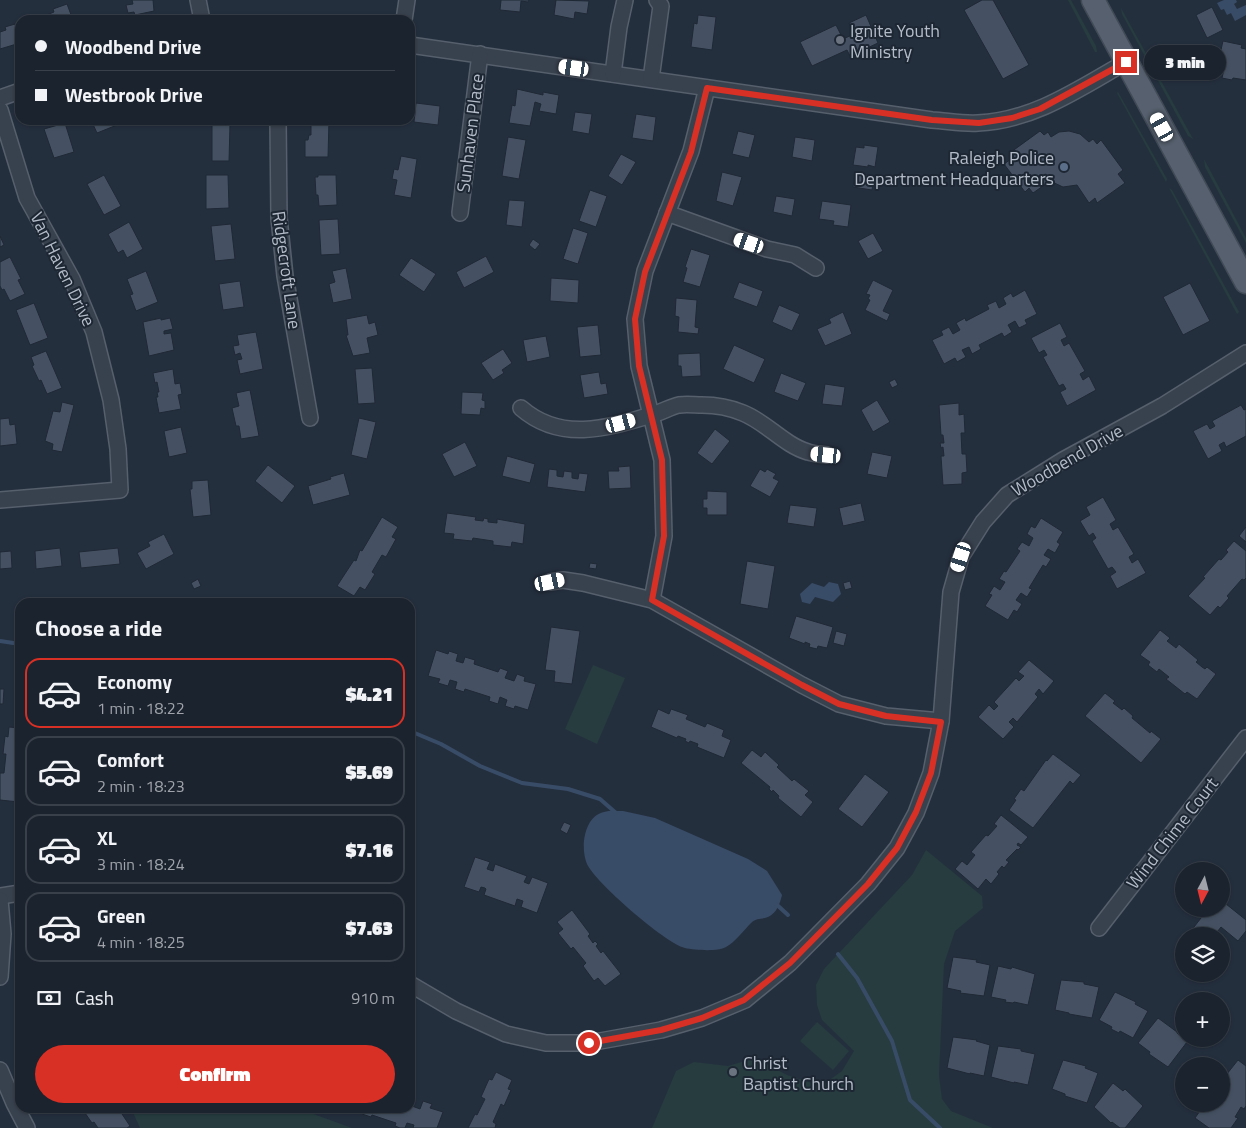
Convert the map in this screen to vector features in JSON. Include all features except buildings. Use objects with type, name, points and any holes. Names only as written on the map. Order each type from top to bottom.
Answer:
[{"type":"main road","points":[[1093,0],[1246,282]]},
{"type":"street","points":[[198,0],[201,15]]},
{"type":"street","points":[[405,15],[407,0]]},
{"type":"street","points":[[612,74],[625,0]]},
{"type":"street","points":[[650,79],[661,6],[657,0]]},
{"type":"street","points":[[415,46],[932,120],[979,123],[1012,118],[1040,109],[1126,62]]},
{"type":"street","name":"Sunhaven Place","points":[[460,213],[480,54]]},
{"type":"street","points":[[652,600],[664,536],[662,460],[639,366],[635,319],[645,272],[691,152],[707,88]]},
{"type":"street","points":[[0,98],[15,93]]},
{"type":"street","name":"Van Haven Drive","points":[[0,110],[27,198],[72,279],[94,332],[111,400],[118,449],[120,490],[0,500]]},
{"type":"street","name":"Ridgecroft Lane","points":[[278,125],[279,218],[285,276],[310,418]]},
{"type":"street","points":[[667,213],[767,249],[795,255],[816,268]]},
{"type":"street","name":"Woodbend Drive","points":[[415,987],[456,1011],[506,1034],[546,1043],[589,1043],[661,1030],[702,1018],[744,1000],[790,963],[868,884],[897,848],[916,812],[931,773],[941,722],[951,592],[961,557],[983,522],[1006,495],[1063,460],[1162,406],[1246,353]]},
{"type":"street","points":[[521,408],[532,417],[548,425],[583,430],[606,427],[678,406],[705,405],[731,409],[745,413],[798,449],[809,453],[826,455]]},
{"type":"street","points":[[550,582],[563,580],[583,582],[652,600],[839,704],[886,716],[941,722]]},
{"type":"street","name":"Wind Chime Court","points":[[1099,928],[1246,738]]},
{"type":"street","points":[[0,977],[3,934],[0,898],[15,894]]},
{"type":"street","points":[[0,1070],[7,1105],[27,1128]]},
{"type":"green space","points":[[1068,0],[1071,0],[1096,46],[1097,52],[1095,52]]},
{"type":"green space","points":[[1121,8],[1193,139],[1188,136],[1122,14]]},
{"type":"green space","points":[[1117,93],[1167,179],[1166,182]]},
{"type":"green space","points":[[1204,159],[1246,238],[1246,243],[1205,167]]},
{"type":"green space","points":[[1169,188],[1172,190],[1239,312],[1237,314]]},
{"type":"green space","points":[[593,665],[625,678],[597,744],[565,729]]},
{"type":"green space","points":[[926,850],[982,896],[983,908],[955,931],[944,964],[939,1075],[942,1099],[951,1111],[993,1128],[652,1128],[676,1071],[694,1062],[728,1066],[755,1058],[787,1075],[821,1086],[842,1071],[854,1051],[822,1020],[817,1005],[816,985],[824,969],[912,875]]},
{"type":"green space","points":[[817,1022],[849,1051],[833,1070],[800,1041]]},
{"type":"green space","points":[[133,1113],[311,1113],[352,1128],[140,1128]]},
{"type":"water","points":[[1224,0],[1236,0],[1237,2],[1234,4],[1237,9],[1246,5],[1246,15],[1235,21],[1231,13],[1227,15],[1224,9],[1221,10],[1217,3]]},
{"type":"water","points":[[829,582],[838,584],[841,594],[833,602],[815,597],[810,604],[802,602],[800,594],[812,583],[824,587]]},
{"type":"water","points":[[623,811],[655,818],[748,859],[767,871],[782,895],[776,910],[768,917],[753,921],[732,942],[722,949],[694,949],[675,944],[647,924],[616,897],[587,864],[584,842],[585,834],[592,820],[604,812]]},
{"type":"waterway","points":[[0,641],[15,643]]},
{"type":"waterway","points":[[415,733],[441,744],[480,766],[522,783],[568,789],[600,799],[616,813]]},
{"type":"waterway","points":[[776,904],[788,915]]},
{"type":"waterway","points":[[838,954],[857,978],[892,1041],[910,1100],[940,1128]]},
{"type":"place","name":"Ignite Youth Ministry","points":[[840,40]]},
{"type":"place","name":"Raleigh Police Department Headquarters","points":[[1064,167]]},
{"type":"place","name":"Christ Baptist Church","points":[[733,1072]]},
{"type":"route","points":[[589,1043],[661,1030],[702,1018],[744,1000],[790,963],[868,884],[897,848],[916,812],[931,773],[941,722],[886,716],[839,704],[652,600],[664,536],[664,493],[662,460],[639,366],[635,319],[645,272],[691,152],[707,88],[932,120],[979,123],[1012,118],[1040,109],[1126,62]]}]
